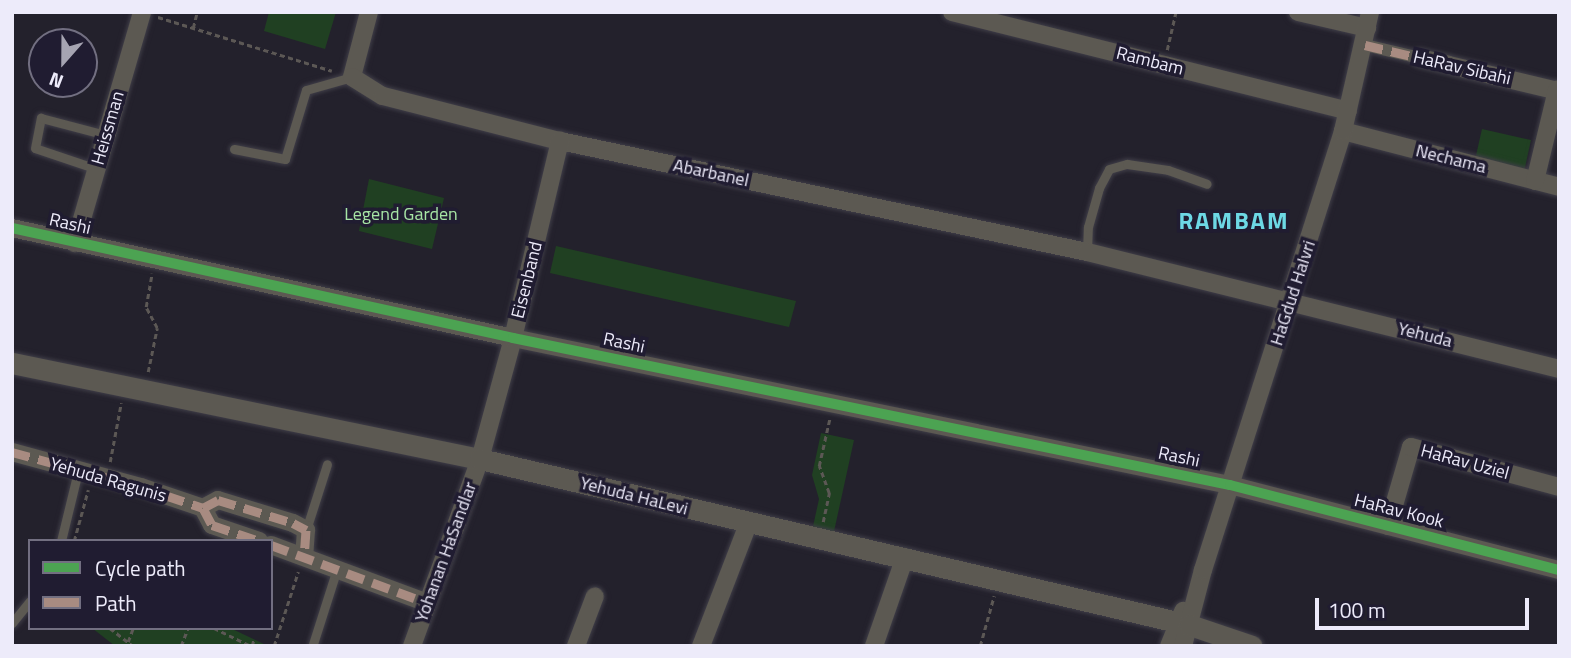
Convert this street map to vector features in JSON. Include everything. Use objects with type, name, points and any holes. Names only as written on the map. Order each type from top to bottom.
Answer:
[{"type":"street","points":[[352,77],[369,12]]},
{"type":"street","name":"Rambam","points":[[952,12],[1348,110]]},
{"type":"street","points":[[1298,12],[1367,28]]},
{"type":"street","name":"Heissman","points":[[75,243],[142,13]]},
{"type":"street","name":"HaRav Sibahi","points":[[1367,28],[1420,58],[1558,90]]},
{"type":"street","name":"HaGdud HaIvri","points":[[1169,646],[1184,624],[1291,301],[1343,131],[1367,28]]},
{"type":"street","name":"Abarbanel","points":[[352,77],[383,96],[560,141],[1087,252],[1291,301]]},
{"type":"street","points":[[1535,181],[1558,90]]},
{"type":"street","name":"Nechama","points":[[1343,131],[1559,187]]},
{"type":"street","name":"Eisenband","points":[[480,458],[513,338],[560,141]]},
{"type":"street","name":"Rashi","points":[[12,228],[513,338],[1230,485]]},
{"type":"street","name":"Yehuda","points":[[1291,301],[1559,369]]},
{"type":"street","name":"Yehuda HaLevi","points":[[12,363],[480,458],[748,524],[905,557],[1184,624],[1252,646]]},
{"type":"street","name":"HaRav Uziel","points":[[1388,526],[1410,447],[1559,487]]},
{"type":"street","name":"Yehuda Ragunis","points":[[12,452],[203,508],[218,500],[293,523],[306,530]]},
{"type":"street","name":"Yohanan HaSandlar","points":[[412,646],[480,458]]},
{"type":"street","name":"HaRav Kook","points":[[1230,485],[1559,570]]},
{"type":"street","name":"Yehuda Ragunis","points":[[203,508],[212,525],[253,539]]},
{"type":"street","points":[[701,646],[748,524]]},
{"type":"street","points":[[304,556],[306,530]]},
{"type":"street","points":[[273,546],[428,603]]},
{"type":"street","points":[[874,646],[905,557]]},
{"type":"street","points":[[576,646],[595,596]]},
{"type":"street","name":"HaGdud HaIvri","points":[[1183,646],[1184,624]]},
{"type":"lane","points":[[234,149],[285,159],[306,90],[352,77]]},
{"type":"lane","points":[[97,169],[35,148],[41,118],[106,135]]},
{"type":"lane","points":[[1087,252],[1088,227],[1099,188],[1109,169],[1127,163],[1168,170],[1207,184]]},
{"type":"lane","points":[[306,530],[327,464]]},
{"type":"lane","points":[[62,539],[93,475]]},
{"type":"lane","points":[[313,644],[337,569]]},
{"type":"lane","points":[[12,623],[28,603]]},
{"type":"path","points":[[193,28],[197,12]]},
{"type":"path","points":[[1164,65],[1176,12]]},
{"type":"path","points":[[142,13],[352,77]]},
{"type":"path","points":[[75,539],[93,475],[134,388],[157,328],[146,307],[154,261]]},
{"type":"path","points":[[819,539],[829,493],[819,466],[833,404]]},
{"type":"path","points":[[274,646],[304,556]]},
{"type":"path","points":[[980,646],[999,579]]},
{"type":"path","points":[[113,630],[133,646]]},
{"type":"path","points":[[128,642],[132,630]]},
{"type":"path","points":[[218,630],[251,646],[254,638]]},
{"type":"green space","points":[[269,12],[336,12],[325,49],[264,31]]},
{"type":"green space","points":[[1482,129],[1531,140],[1524,172],[1475,160]]},
{"type":"green space","name":"Legend Garden","points":[[369,179],[444,198],[432,249],[359,231]]},
{"type":"green space","points":[[556,246],[796,301],[789,327],[550,273]]},
{"type":"green space","points":[[821,433],[854,440],[833,536],[812,531],[819,499],[812,475]]},
{"type":"green space","points":[[95,630],[234,630],[268,646],[115,646]]},
{"type":"marked path","points":[[1365,45],[1420,58]]},
{"type":"marked path","points":[[12,452],[141,487],[203,508]]},
{"type":"marked path","points":[[203,508],[218,500],[293,523],[306,530],[304,556]]},
{"type":"marked path","points":[[203,508],[212,525],[253,539]]},
{"type":"marked path","points":[[273,546],[428,603]]},
{"type":"cycle path","points":[[12,228],[513,338],[1230,485],[1559,570]]},
{"type":"district","name":"RAMBAM","points":[[1234,221]]}]
